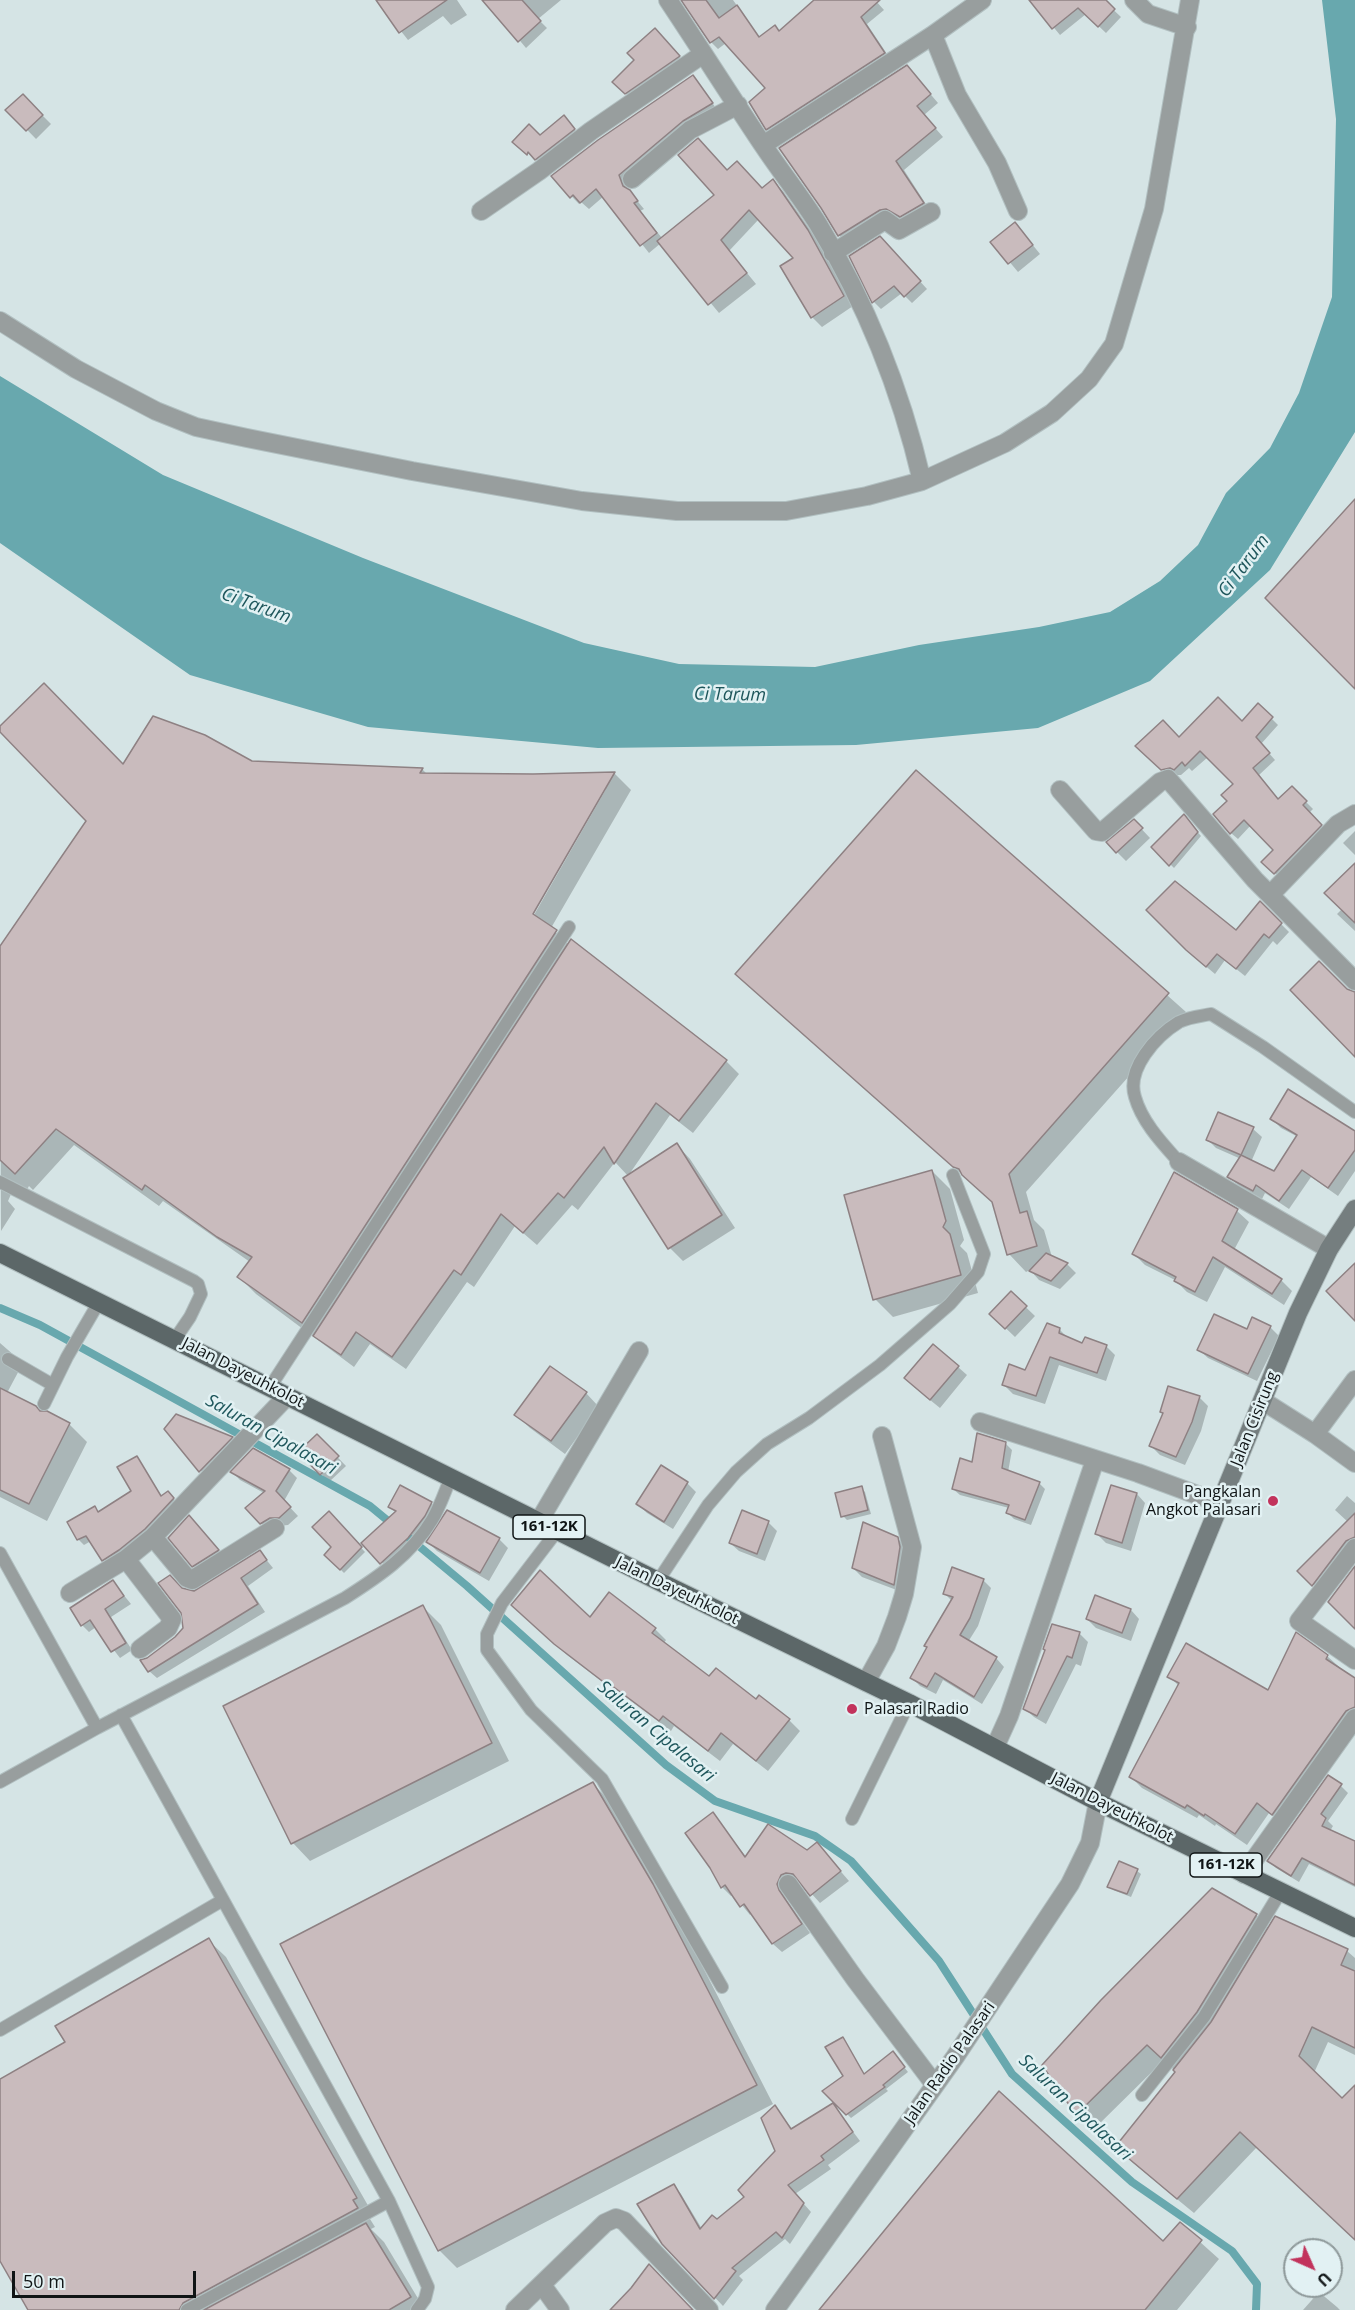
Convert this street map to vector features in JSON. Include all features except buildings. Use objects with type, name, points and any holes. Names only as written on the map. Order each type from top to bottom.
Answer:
[{"type":"main road","name":"Jalan Cisirung","points":[[1098,1802],[1298,1313],[1329,1249],[1355,1209]]},
{"type":"main road","name":"Jalan Dayeuhkolot","points":[[0,1253],[557,1531],[909,1703],[1098,1802],[1355,1928]]},
{"type":"street","points":[[668,0],[818,224],[867,318],[911,435],[922,481]]},
{"type":"street","points":[[763,145],[933,35],[982,0]]},
{"type":"street","points":[[1134,0],[1148,14],[1186,27]]},
{"type":"street","points":[[0,321],[76,369],[156,411],[196,427],[401,469],[560,498],[677,511],[786,511],[867,496],[922,481],[1005,443],[1052,412],[1089,380],[1114,344],[1154,209],[1190,0]]},
{"type":"street","points":[[933,35],[957,95],[997,163],[1018,211]]},
{"type":"street","points":[[480,211],[703,54]]},
{"type":"street","points":[[632,178],[690,130],[738,105]]},
{"type":"street","points":[[833,253],[885,220],[899,230],[931,212]]},
{"type":"street","points":[[1060,790],[1096,831],[1102,832],[1160,782],[1168,779],[1255,880],[1355,981]]},
{"type":"street","points":[[1270,895],[1338,824],[1355,814]]},
{"type":"street","points":[[1179,1162],[1329,1249]]},
{"type":"street","points":[[539,1521],[639,1351]]},
{"type":"street","points":[[1315,1434],[1355,1380]]},
{"type":"street","points":[[70,1593],[126,1558],[153,1537],[287,1395]]},
{"type":"street","points":[[1263,1401],[1355,1463]]},
{"type":"street","points":[[980,1422],[1138,1473],[1219,1503]]},
{"type":"street","points":[[866,1682],[886,1646],[897,1617],[904,1594],[912,1547],[882,1436]]},
{"type":"street","points":[[995,1747],[1009,1716],[1095,1460]]},
{"type":"street","points":[[153,1537],[187,1578],[192,1580],[275,1528]]},
{"type":"street","points":[[1355,1548],[1299,1621],[1355,1660]]},
{"type":"street","points":[[126,1558],[172,1619],[168,1628],[140,1649]]},
{"type":"street","points":[[1245,1874],[1355,1718]]},
{"type":"street","name":"Jalan Radio Palasari","points":[[775,2310],[955,2057],[1071,1884],[1090,1843],[1098,1802]]},
{"type":"street","points":[[788,1884],[855,1979],[935,2085]]},
{"type":"street","points":[[515,2310],[605,2223],[616,2218],[624,2221],[709,2310]]},
{"type":"street","points":[[542,2285],[560,2310]]},
{"type":"lane","points":[[270,1387],[569,927]]},
{"type":"lane","points":[[1179,1162],[1158,1138],[1142,1111],[1134,1096],[1133,1077],[1157,1040],[1180,1022],[1196,1017],[1211,1014],[1263,1047],[1355,1112]]},
{"type":"lane","points":[[658,1581],[708,1505],[736,1473],[767,1444],[809,1418],[880,1365],[950,1304],[978,1272],[984,1254],[953,1176]]},
{"type":"lane","points":[[0,1182],[195,1281],[201,1294],[190,1317],[175,1339]]},
{"type":"lane","points":[[44,1404],[83,1326],[99,1302]]},
{"type":"lane","points":[[8,1359],[53,1385]]},
{"type":"lane","points":[[0,1782],[121,1715],[345,1598],[374,1580],[410,1549],[432,1520],[451,1477]]},
{"type":"lane","points":[[557,1531],[502,1603],[487,1634],[487,1650],[531,1710],[602,1779],[722,1987]]},
{"type":"lane","points":[[0,1553],[97,1728]]},
{"type":"lane","points":[[852,1819],[909,1703]]},
{"type":"lane","points":[[121,1715],[389,2200],[428,2287],[425,2299],[417,2310]]},
{"type":"lane","points":[[1143,2095],[1204,2017],[1281,1892]]},
{"type":"lane","points":[[0,2030],[223,1900]]},
{"type":"lane","points":[[187,2310],[389,2200]]},
{"type":"water","name":"Ci Tarum","points":[[1322,0],[1355,0],[1355,432],[1270,570],[1150,681],[1038,728],[856,745],[598,748],[368,727],[190,675],[0,543],[0,376],[163,475],[363,558],[584,643],[679,664],[815,667],[919,645],[1039,627],[1110,612],[1160,581],[1198,545],[1226,493],[1270,448],[1299,393],[1332,297],[1336,119]]},
{"type":"waterway","name":"Saluran Cipalasari","points":[[0,1308],[40,1325],[370,1506],[393,1525]]},
{"type":"waterway","name":"Saluran Cipalasari","points":[[402,1532],[467,1586],[666,1765],[715,1801],[815,1836],[851,1861],[939,1961],[1012,2074],[1132,2182],[1232,2251],[1257,2284],[1256,2310]]},
{"type":"place","name":"Pangkalan Angkot Palasari","points":[[1273,1501]]},
{"type":"place","name":"Palasari Radio","points":[[852,1709]]}]
